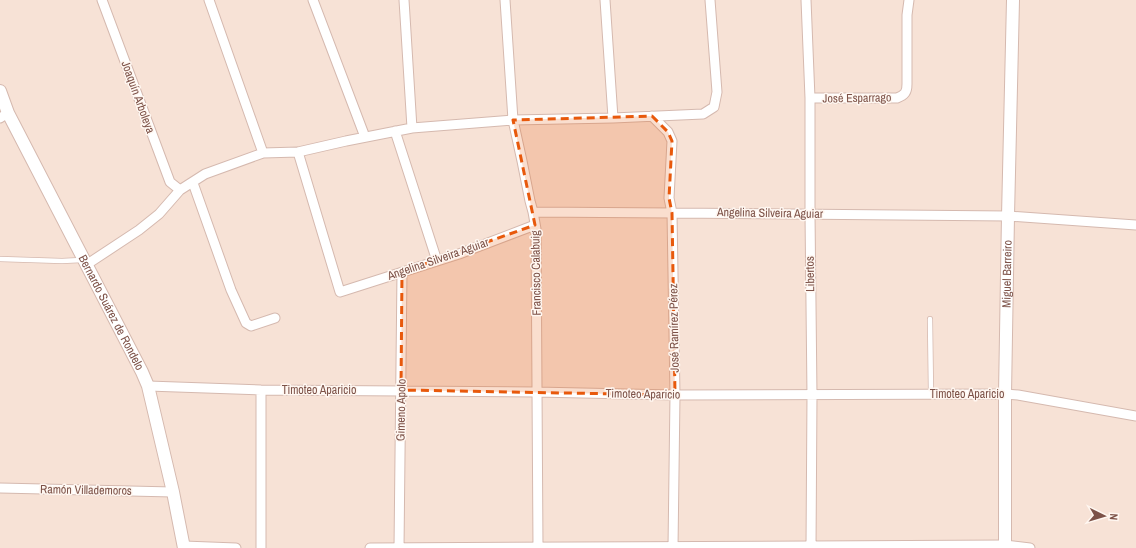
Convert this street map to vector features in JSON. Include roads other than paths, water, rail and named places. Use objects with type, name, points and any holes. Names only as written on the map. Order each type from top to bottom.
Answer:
[{"type":"street","name":"Joaquín Arboleya","points":[[102,0],[170,182],[180,190]]},
{"type":"street","points":[[209,0],[263,153]]},
{"type":"street","points":[[313,0],[365,137]]},
{"type":"street","points":[[404,0],[412,128]]},
{"type":"street","name":"Francisco Calabuig","points":[[505,0],[513,120],[535,225],[538,548]]},
{"type":"street","points":[[605,0],[612,118]]},
{"type":"street","points":[[85,262],[140,230],[159,214],[180,190],[205,174],[263,153],[298,152],[412,128],[513,120],[703,114],[714,107],[717,92],[710,0]]},
{"type":"street","name":"Libertos","points":[[806,0],[810,98],[812,395],[811,547]]},
{"type":"street","name":"José Esparrago","points":[[810,98],[897,98],[903,96],[907,91],[907,14],[909,0]]},
{"type":"street","name":"Miguel Barreiro","points":[[1005,546],[1005,394],[1013,0]]},
{"type":"street","name":"Bernardo Suárez de Rondelo","points":[[0,91],[4,115],[85,262],[148,386],[173,492],[184,547]]},
{"type":"street","name":"José Ramírez Pérez","points":[[652,116],[668,132],[672,141],[669,198],[672,212],[675,395],[673,547]]},
{"type":"street","points":[[395,131],[437,261]]},
{"type":"street","name":"Angelina Silveira Aguiar","points":[[298,152],[340,292],[459,254],[535,225]]},
{"type":"street","points":[[193,183],[232,290],[246,323],[251,326],[275,318]]},
{"type":"street","name":"Angelina Silveira Aguiar","points":[[533,212],[1008,216],[1136,225]]},
{"type":"street","name":"Gimeno Apolo","points":[[399,548],[402,272]]},
{"type":"street","name":"Timoteo Aparicio","points":[[148,386],[261,390],[401,390],[675,395],[1018,394],[1136,416]]},
{"type":"street","points":[[261,390],[261,548]]},
{"type":"street","name":"Ramón Villademoros","points":[[0,488],[173,492]]},
{"type":"street","points":[[370,548],[1005,546],[1030,548]]},
{"type":"street","points":[[184,547],[236,548]]},
{"type":"lane","points":[[0,259],[85,262]]},
{"type":"lane","points":[[930,319],[931,394]]}]
